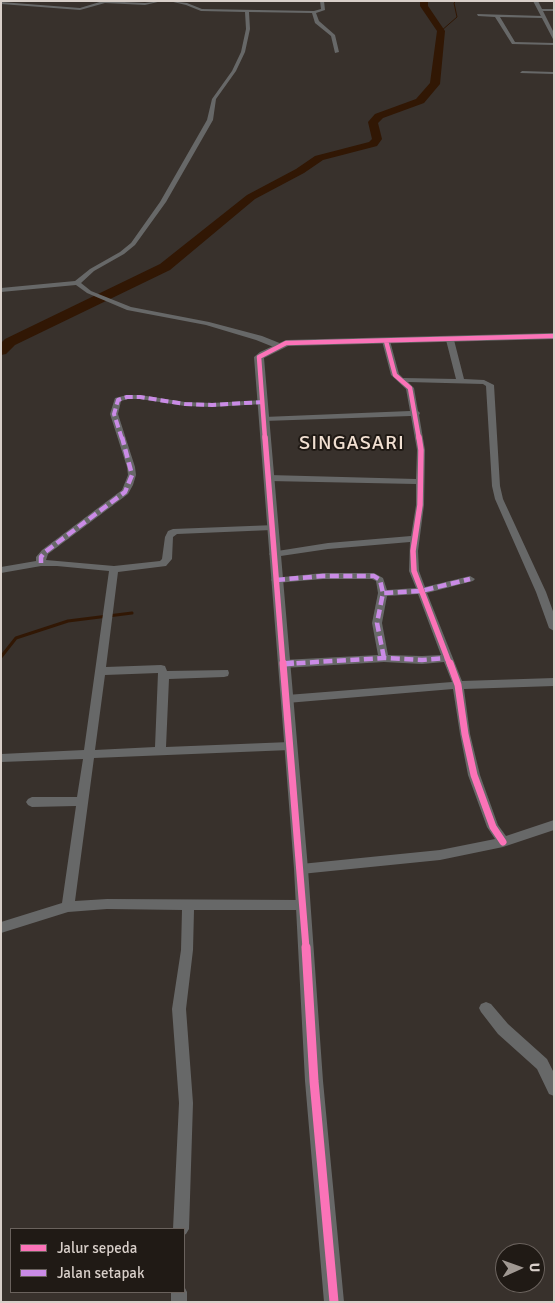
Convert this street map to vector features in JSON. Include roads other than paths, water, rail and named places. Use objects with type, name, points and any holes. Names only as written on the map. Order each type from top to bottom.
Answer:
[{"type":"street","points":[[1,3],[80,9],[105,2],[145,4],[160,1]]},
{"type":"street","points":[[171,1],[187,4],[201,10],[314,12],[323,10],[322,1]]},
{"type":"street","points":[[534,1],[554,38]]},
{"type":"street","points":[[539,10],[554,10]]},
{"type":"street","points":[[1,290],[77,283],[92,270],[130,247],[163,202],[210,120],[216,96],[234,71],[244,52],[248,29],[247,11]]},
{"type":"street","points":[[314,12],[317,22],[333,35],[337,52]]},
{"type":"street","points":[[478,15],[542,17]]},
{"type":"street","points":[[497,16],[514,44],[554,44]]},
{"type":"street","points":[[522,72],[554,73]]},
{"type":"street","points":[[77,283],[89,292],[118,305],[146,314],[184,318],[259,338],[279,346]]},
{"type":"street","points":[[334,1302],[314,1081],[301,869],[259,358],[263,354],[286,343],[554,336]]},
{"type":"street","points":[[450,340],[461,382]]},
{"type":"street","points":[[386,341],[392,368],[400,380],[410,388],[416,413],[421,450],[420,505],[414,539],[414,571],[458,686],[464,734],[474,775],[493,827],[503,842]]},
{"type":"street","points":[[400,380],[484,382],[490,385],[495,474],[499,499],[541,592],[554,628]]},
{"type":"street","points":[[41,563],[41,557],[45,552],[125,492],[129,485],[132,475],[114,414],[118,400],[127,397],[140,397],[185,404],[212,405],[263,402]]},
{"type":"street","points":[[264,419],[416,413]]},
{"type":"street","points":[[269,478],[421,482]]},
{"type":"street","points":[[1,570],[41,563],[81,564],[114,569],[163,564],[167,559],[169,537],[171,533],[176,531],[272,527]]},
{"type":"street","points":[[274,554],[328,546],[414,539]]},
{"type":"street","points":[[68,907],[87,754],[114,569]]},
{"type":"street","points":[[276,580],[324,576],[374,576],[380,580],[383,594],[377,623],[384,658]]},
{"type":"street","points":[[383,594],[421,591],[470,580]]},
{"type":"street","points":[[283,664],[384,658],[422,660],[447,658]]},
{"type":"street","points":[[100,671],[161,669],[164,675],[160,752]]},
{"type":"street","points":[[164,675],[224,672]]},
{"type":"street","points":[[287,698],[458,686],[554,682]]},
{"type":"street","points":[[1,758],[290,746]]},
{"type":"street","points":[[32,802],[81,801]]},
{"type":"street","points":[[301,869],[440,855],[503,842],[554,825]]},
{"type":"street","points":[[1,928],[68,907],[106,904],[188,906],[302,904]]},
{"type":"street","points":[[181,1228],[186,1103],[178,1009],[186,950],[188,906]]},
{"type":"street","points":[[486,1008],[503,1029],[542,1064],[554,1089]]},
{"type":"waterway","points":[[1,351],[10,342],[165,267],[251,197],[300,171],[319,158],[336,152],[373,144],[377,139],[373,122],[379,116],[420,101],[435,84],[441,31],[424,6],[424,1]]},
{"type":"waterway","points":[[441,31],[457,17],[454,3],[456,1]]},
{"type":"waterway","points":[[1,657],[16,638],[68,621],[132,613]]},
{"type":"district","name":"SINGASARI","points":[[352,444]]}]
